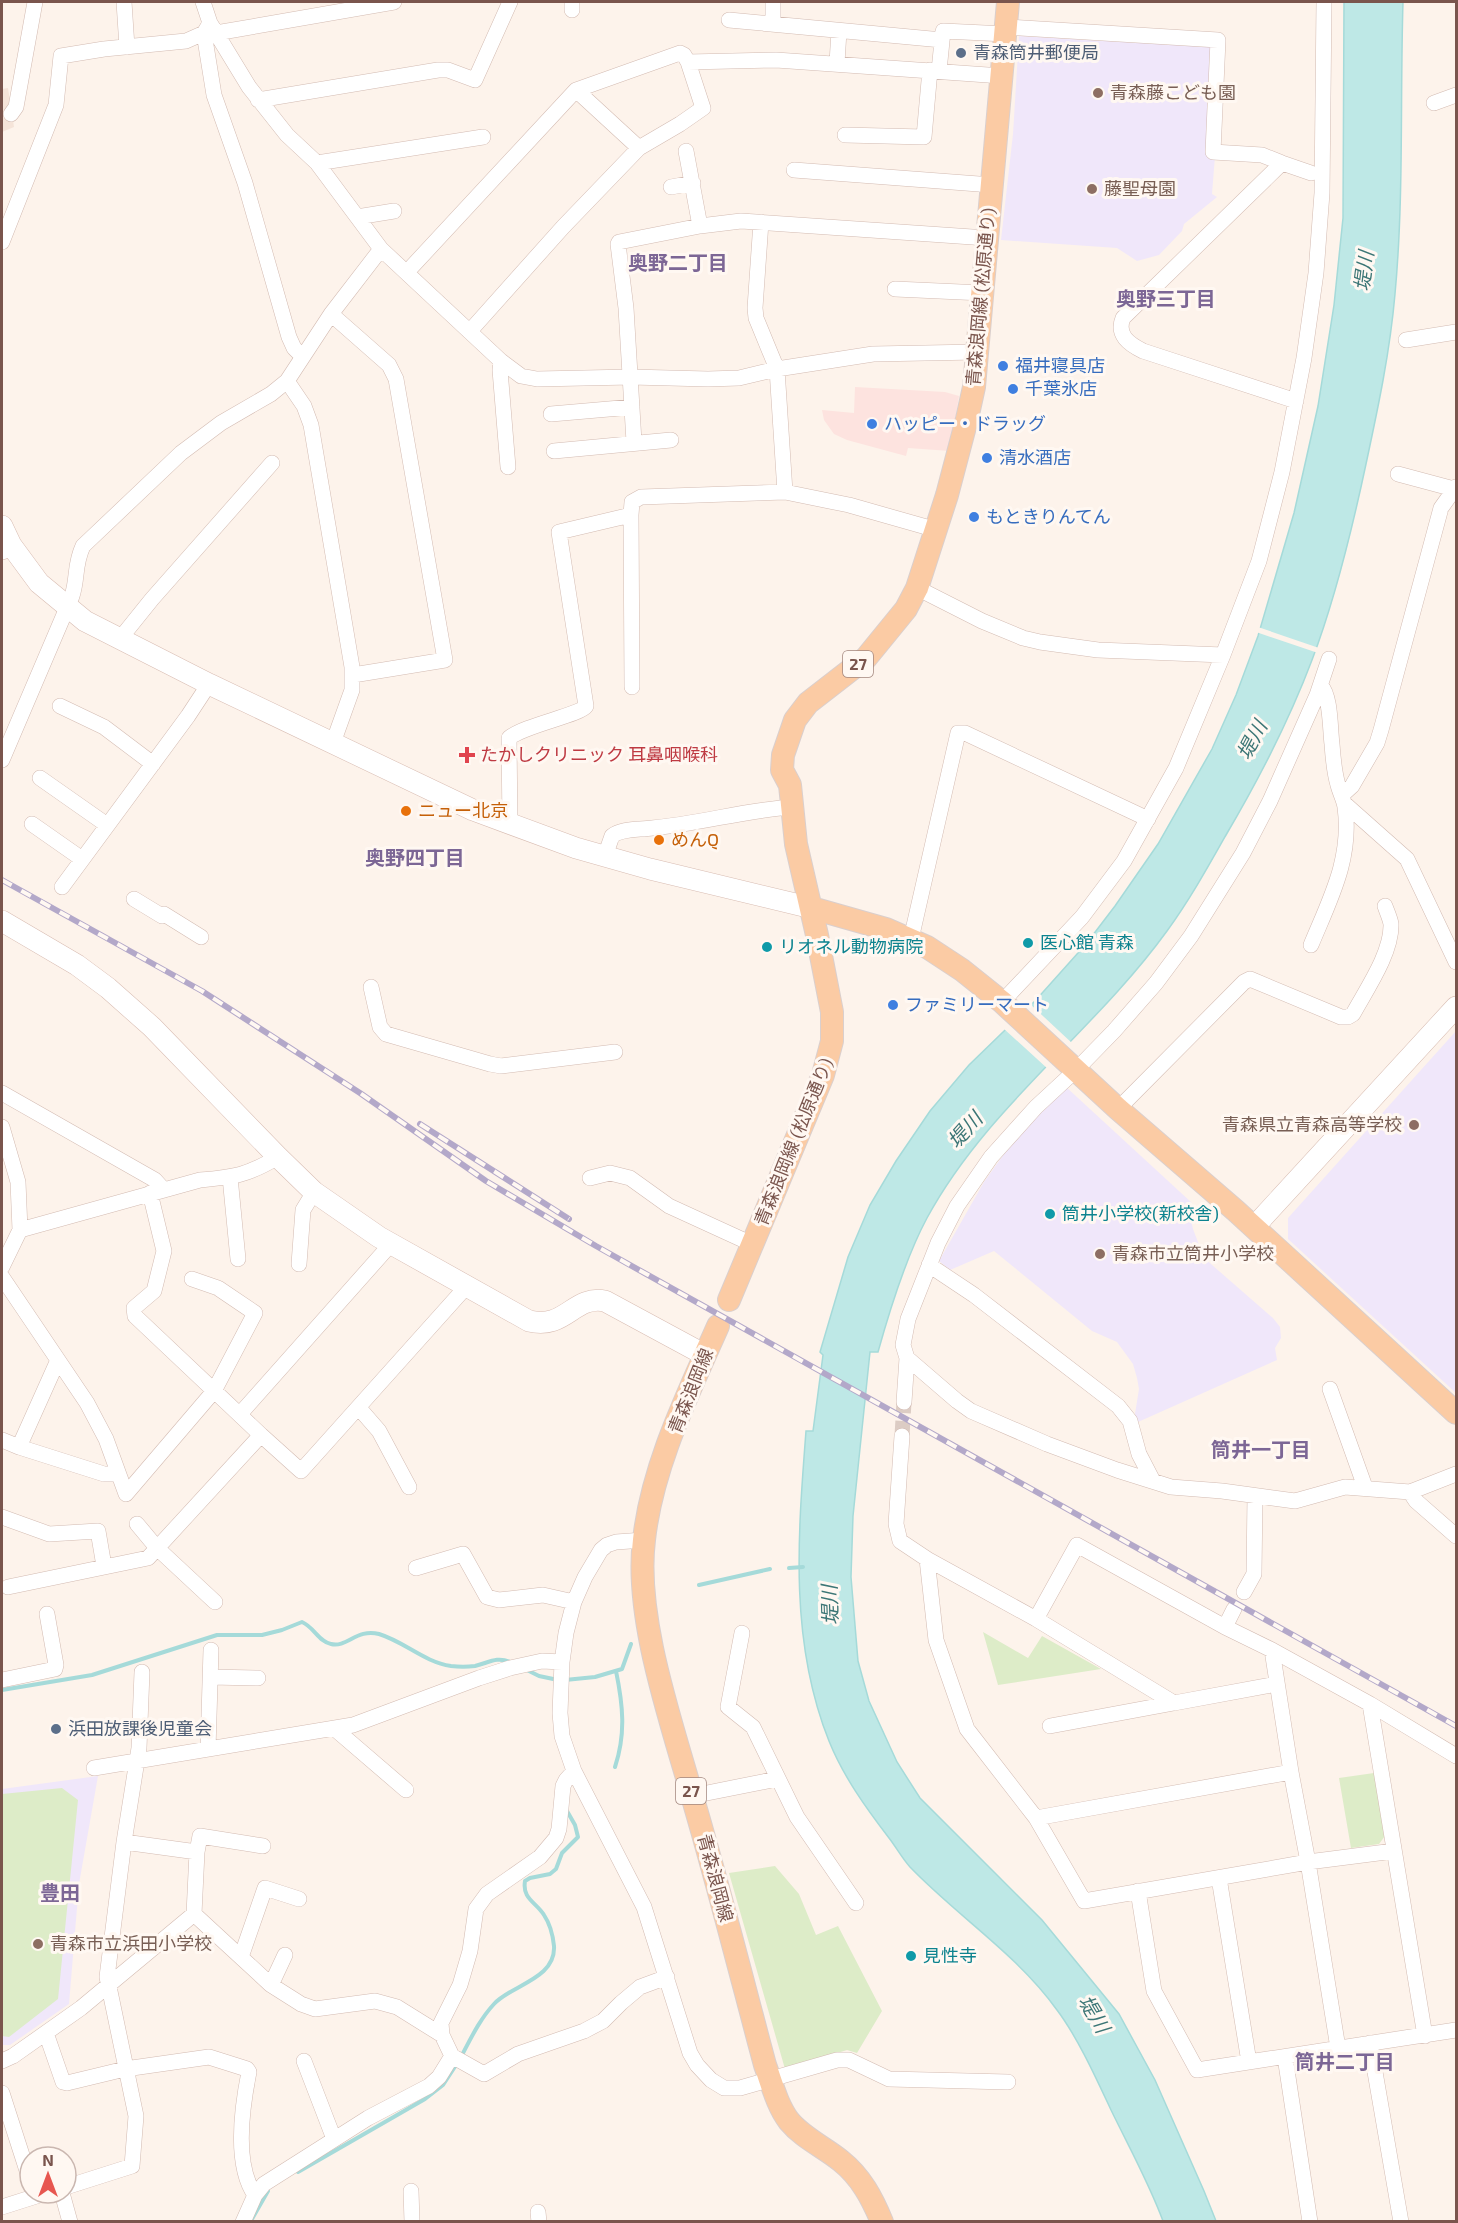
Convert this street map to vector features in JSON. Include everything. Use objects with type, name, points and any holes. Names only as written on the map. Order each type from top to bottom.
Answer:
[{"type":"main road","name":"青森浪岡線 (松原通り)","points":[[729,1300],[823,1075],[832,1041],[832,1012],[828,985],[796,844],[790,785],[782,770],[783,755],[795,720],[808,703],[866,658],[906,609],[917,588],[937,530],[968,419],[977,352],[1008,2]]},
{"type":"main road","points":[[812,908],[886,929],[911,939],[962,970],[1005,1004],[1118,1109],[1254,1227],[1456,1413]]},
{"type":"main road","name":"青森浪岡線","points":[[718,1326],[680,1413],[655,1487],[644,1540],[643,1582],[651,1638],[666,1701],[770,2080],[790,2122],[851,2170],[873,2199],[882,2222]]},
{"type":"street","points":[[11,114],[16,107],[35,2]]},
{"type":"street","points":[[124,2],[127,47]]},
{"type":"street","points":[[203,2],[210,30],[214,95],[245,183],[291,343],[302,356]]},
{"type":"street","points":[[2,242],[56,105],[61,56],[186,41],[210,30],[394,2]]},
{"type":"street","points":[[258,100],[438,70],[448,70],[475,80],[510,2]]},
{"type":"street","points":[[773,2],[773,24]]},
{"type":"street","points":[[1005,1004],[1064,939],[1102,893],[1124,861],[1176,768],[1259,561],[1282,472],[1296,401],[1310,315],[1320,231],[1324,2]]},
{"type":"street","points":[[729,20],[942,40]]},
{"type":"street","points":[[210,30],[258,100],[287,135],[317,163],[381,249],[501,361],[521,376],[537,379],[731,378],[873,354],[977,352]]},
{"type":"street","points":[[844,135],[924,137],[934,71],[943,31],[946,30],[1218,40],[1213,152],[1262,155],[1311,173]]},
{"type":"street","points":[[837,63],[840,31]]},
{"type":"street","points":[[407,272],[576,90],[680,52],[684,55],[703,108],[639,148],[563,227],[470,331]]},
{"type":"street","points":[[688,62],[745,60],[837,63],[1002,76]]},
{"type":"street","points":[[576,90],[639,148]]},
{"type":"street","points":[[1434,104],[1456,95]]},
{"type":"street","points":[[317,163],[483,137]]},
{"type":"street","points":[[686,151],[700,226]]},
{"type":"street","points":[[1282,163],[1243,204],[1137,304],[1123,318],[1121,324],[1126,341],[1143,351],[1296,401]]},
{"type":"street","points":[[794,170],[992,185]]},
{"type":"street","points":[[671,187],[693,183]]},
{"type":"street","points":[[357,217],[394,211]]},
{"type":"street","points":[[634,442],[627,308],[618,244],[643,237],[729,222],[761,222],[987,238]]},
{"type":"street","points":[[761,222],[755,308],[756,318],[777,369],[785,492]]},
{"type":"street","points":[[2,760],[67,608],[74,589],[76,564],[84,546],[181,453],[221,423],[271,394],[287,381],[331,314],[381,249]]},
{"type":"street","points":[[896,289],[982,293]]},
{"type":"street","points":[[331,314],[388,365],[396,379],[444,660],[353,675]]},
{"type":"street","points":[[1406,340],[1456,332]]},
{"type":"street","points":[[501,361],[507,467]]},
{"type":"street","points":[[287,381],[304,406],[311,425],[353,675],[352,690],[333,743]]},
{"type":"street","points":[[551,414],[632,407]]},
{"type":"street","points":[[554,451],[671,440]]},
{"type":"street","points":[[119,640],[152,599],[272,463]]},
{"type":"street","points":[[1343,799],[1377,742],[1441,508],[1455,488],[1398,474]]},
{"type":"street","points":[[632,687],[632,501],[641,497],[785,492],[849,505],[937,530]]},
{"type":"street","points":[[510,825],[509,738],[550,719],[582,711],[586,706],[559,532],[631,515]]},
{"type":"street","points":[[2,526],[6,547],[39,583],[85,621],[119,640],[432,791],[510,825],[605,856],[812,908]]},
{"type":"street","points":[[917,588],[982,621],[1023,638],[1040,642],[1098,650],[1223,655]]},
{"type":"street","points":[[904,1402],[907,1358],[903,1345],[904,1335],[913,1303],[957,1206],[991,1157],[1156,983],[1191,936],[1243,853],[1270,801],[1321,686],[1329,659]]},
{"type":"street","points":[[62,887],[209,684]]},
{"type":"street","points":[[1311,945],[1340,874],[1345,857],[1347,835],[1343,799],[1334,764],[1327,701],[1321,686]]},
{"type":"street","points":[[60,706],[104,727],[153,764]]},
{"type":"street","points":[[911,939],[958,734],[965,733],[1148,819]]},
{"type":"street","points":[[40,778],[107,825]]},
{"type":"street","points":[[1343,799],[1407,858],[1456,962]]},
{"type":"street","points":[[605,856],[612,837],[622,831],[667,827],[792,807]]},
{"type":"street","points":[[32,824],[82,859]]},
{"type":"street","points":[[134,899],[201,937]]},
{"type":"street","points":[[1118,1109],[1244,982],[1250,979],[1341,1017],[1353,1014],[1386,950],[1390,935],[1390,921],[1385,906]]},
{"type":"street","points":[[2,921],[77,965],[108,988],[152,1027],[314,1192],[391,1244],[529,1321],[541,1324],[560,1319],[581,1304],[591,1300],[605,1301],[705,1355]]},
{"type":"street","points":[[371,987],[380,1027],[386,1034],[490,1064],[501,1066],[615,1052]]},
{"type":"street","points":[[1254,1227],[1456,1007]]},
{"type":"street","points":[[2,1093],[155,1180],[164,1251],[154,1291],[134,1308],[135,1316],[301,1471],[466,1287]]},
{"type":"street","points":[[2,1126],[18,1182],[20,1230],[2,1267]]},
{"type":"street","points":[[20,1230],[200,1180],[230,1177],[255,1171],[278,1157]]},
{"type":"street","points":[[590,1178],[610,1173],[630,1178],[669,1206],[752,1244]]},
{"type":"street","points":[[230,1177],[238,1259]]},
{"type":"street","points":[[299,1264],[303,1210],[314,1192]]},
{"type":"street","points":[[240,1414],[391,1244]]},
{"type":"street","points":[[929,1265],[974,1295],[1118,1406],[1130,1421],[1139,1454],[1153,1481]]},
{"type":"street","points":[[2,1277],[87,1403],[106,1439],[126,1494],[214,1391],[255,1313],[218,1288],[192,1280]]},
{"type":"street","points":[[907,1358],[971,1411],[1047,1444],[1126,1474],[1171,1487],[1295,1501],[1345,1487],[1410,1492],[1456,1474]]},
{"type":"street","points":[[19,1447],[58,1360]]},
{"type":"street","points":[[1330,1389],[1365,1487]]},
{"type":"street","points":[[359,1408],[379,1431],[409,1487]]},
{"type":"street","points":[[8,1587],[148,1558],[261,1435]]},
{"type":"street","points":[[902,1436],[896,1524],[900,1541],[927,1559],[1036,1618],[1174,1703]]},
{"type":"street","points":[[2,1440],[104,1474],[118,1474]]},
{"type":"street","points":[[1410,1492],[1416,1502],[1456,1536]]},
{"type":"street","points":[[1244,1592],[1254,1574],[1255,1496]]},
{"type":"street","points":[[2,1517],[49,1534],[98,1532],[104,1566]]},
{"type":"street","points":[[138,1524],[157,1548],[215,1602]]},
{"type":"street","points":[[644,1540],[616,1542],[601,1551],[585,1577],[574,1602],[566,1633],[562,1674],[562,1736],[574,1771],[644,1907],[684,2037],[693,2059],[704,2074],[729,2090],[837,2060],[849,2060],[889,2079],[1008,2082]]},
{"type":"street","points":[[1036,1618],[1077,1545],[1371,1704],[1456,1756]]},
{"type":"street","points":[[416,1568],[463,1554],[487,1597],[499,1600],[543,1595],[574,1602]]},
{"type":"street","points":[[927,1559],[936,1640],[967,1729],[1036,1818],[1084,1901],[1308,1862],[1394,1851]]},
{"type":"street","points":[[1225,1626],[1234,1610]]},
{"type":"street","points":[[2,1680],[55,1669],[47,1614]]},
{"type":"street","points":[[742,1633],[728,1707],[753,1727],[797,1817],[856,1903]]},
{"type":"street","points":[[208,1749],[211,1650]]},
{"type":"street","points":[[1272,1650],[1338,2048]]},
{"type":"street","points":[[94,1768],[353,1725],[479,1678],[542,1661],[562,1674]]},
{"type":"street","points":[[78,2183],[132,2166],[136,2116],[108,1986],[107,1965],[139,1748],[142,1672]]},
{"type":"street","points":[[210,1677],[258,1678]]},
{"type":"street","points":[[1050,1726],[1277,1684]]},
{"type":"street","points":[[1371,1704],[1425,2036]]},
{"type":"street","points":[[335,1729],[406,1790]]},
{"type":"street","points":[[442,2035],[441,2024],[460,1985],[470,1951],[476,1909],[487,1894],[540,1857],[556,1838],[563,1786],[574,1771]]},
{"type":"street","points":[[1036,1818],[1291,1773]]},
{"type":"street","points":[[692,1796],[777,1779]]},
{"type":"street","points":[[2,2061],[46,2033],[108,1986],[194,1914],[200,1836],[263,1846]]},
{"type":"street","points":[[124,1842],[197,1852]]},
{"type":"street","points":[[1219,1878],[1249,2062]]},
{"type":"street","points":[[241,1957],[265,1888],[299,1899]]},
{"type":"street","points":[[1138,1892],[1154,1991],[1197,2070],[1456,2030]]},
{"type":"street","points":[[194,1914],[271,1985],[301,2004],[315,2009],[375,2001],[397,2007],[442,2035],[457,2059],[484,2074],[518,2054],[585,2031],[603,2021],[621,2002],[640,1987],[667,1977]]},
{"type":"street","points":[[271,1985],[285,1955]]},
{"type":"street","points":[[46,2033],[63,2082],[67,2083],[125,2069],[209,2057],[247,2069],[249,2073],[241,2117],[246,2181],[255,2195]]},
{"type":"street","points":[[1371,2043],[1401,2222]]},
{"type":"street","points":[[1284,2057],[1310,2222]]},
{"type":"street","points":[[243,2222],[255,2195],[264,2184],[368,2118],[429,2086],[457,2059]]},
{"type":"street","points":[[304,2061],[334,2139]]},
{"type":"street","points":[[2,2093],[19,2145]]},
{"type":"street","points":[[411,2191],[412,2222]]},
{"type":"street","points":[[2,2207],[18,2201]]},
{"type":"street","points":[[65,2205],[70,2222]]},
{"type":"shaded area","points":[[1019,36],[1213,47],[1215,156],[1212,194],[1217,197],[1184,224],[1182,231],[1159,255],[1137,261],[1117,248],[1001,240],[1013,134]]},
{"type":"shaded area","points":[[8,88],[14,127],[2,132],[2,89]]},
{"type":"shaded area","points":[[855,387],[945,392],[959,396],[950,451],[908,448],[906,456],[847,440],[834,434],[824,420],[822,410],[854,413]]},
{"type":"shaded area","name":"青森県立青森高等学校","points":[[1456,1031],[1456,1393],[1288,1239],[1288,1218]]},
{"type":"shaded area","name":"青森市立筒井小学校","points":[[1065,1086],[1192,1203],[1190,1215],[1193,1229],[1204,1258],[1273,1318],[1280,1327],[1281,1338],[1275,1348],[1277,1360],[1138,1422],[1135,1414],[1139,1389],[1137,1378],[1133,1364],[1117,1342],[1092,1331],[994,1251],[950,1270],[939,1261],[984,1182],[1014,1140]]},
{"type":"shaded area","name":"青森市立浜田小学校","points":[[98,1776],[79,1884],[69,2004],[10,2045],[2,2045],[2,1789]]},
{"type":"green space","points":[[983,1632],[1028,1658],[1042,1636],[1101,1669],[998,1685]]},
{"type":"green space","points":[[1374,1773],[1385,1836],[1379,1844],[1351,1848],[1339,1778]]},
{"type":"green space","name":"青森市立浜田小学校","points":[[62,1788],[78,1800],[58,1999],[9,2037],[2,2036],[2,1794]]},
{"type":"green space","points":[[775,1866],[799,1894],[816,1935],[838,1926],[882,2011],[857,2053],[847,2050],[785,2069],[729,1873]]},
{"type":"water","name":"堤川","points":[[1344,2],[1403,2],[1401,185],[1398,258],[1387,359],[1355,514],[1329,612],[1303,683],[1273,749],[1183,908],[1138,968],[1010,1105],[980,1141],[952,1178],[919,1233],[905,1266],[878,1352],[870,1352],[853,1516],[851,1577],[858,1661],[869,1701],[897,1762],[920,1798],[1042,1920],[1119,2014],[1155,2080],[1216,2221],[1163,2221],[1086,2058],[1057,2010],[1024,1971],[910,1867],[848,1779],[829,1741],[816,1703],[807,1665],[802,1626],[799,1548],[806,1431],[813,1431],[823,1355],[820,1352],[848,1257],[870,1205],[930,1111],[969,1065],[1035,1001],[1086,944],[1115,906],[1158,844],[1212,749],[1236,695],[1258,636],[1294,513],[1318,406],[1334,305],[1343,218]]},
{"type":"pier","points":[[1258,627],[1319,648],[1318,653],[1256,632]]},
{"type":"pier","points":[[1029,1003],[1073,1044],[1048,1069],[1003,1028]]},
{"type":"waterway","points":[[789,1568],[803,1567]]},
{"type":"waterway","points":[[699,1585],[770,1569]]},
{"type":"waterway","points":[[2,1690],[92,1675],[217,1635],[262,1635],[302,1622],[331,1644],[342,1643],[371,1633],[379,1634],[441,1664],[463,1667],[497,1660],[510,1662]]},
{"type":"waterway","points":[[565,1680],[595,1677],[622,1669],[631,1644]]},
{"type":"waterway","points":[[525,1669],[539,1676],[558,1680]]},
{"type":"waterway","points":[[615,1767],[622,1731],[616,1671]]},
{"type":"waterway","points":[[462,2055],[480,2022],[494,2004],[540,1974],[553,1957],[554,1946],[550,1926],[528,1896],[525,1881],[550,1874],[556,1869],[562,1853],[578,1837],[575,1825],[567,1811]]},
{"type":"waterway","points":[[298,2172],[425,2099],[443,2085],[458,2062]]},
{"type":"waterway","points":[[252,2219],[268,2191]]},
{"type":"tunnel","points":[[902,1436],[904,1402]]},
{"type":"railway","points":[[2,880],[202,991],[360,1093],[486,1181],[596,1246],[1456,1726]]},
{"type":"railway","points":[[420,1124],[569,1219]]},
{"type":"place","name":"青森筒井郵便局","points":[[961,53]]},
{"type":"place","name":"青森藤こども園","points":[[1098,93]]},
{"type":"place","name":"藤聖母園","points":[[1092,189]]},
{"type":"place","name":"福井寝具店","points":[[1003,366]]},
{"type":"place","name":"千葉氷店","points":[[1013,389]]},
{"type":"place","name":"ハッピー・ドラッグ","points":[[872,424]]},
{"type":"place","name":"清水酒店","points":[[987,458]]},
{"type":"place","name":"もときりんてん","points":[[974,517]]},
{"type":"place","name":"たかしクリニック 耳鼻咽喉科","points":[[467,755]]},
{"type":"place","name":"ニュー北京","points":[[406,811]]},
{"type":"place","name":"めんQ","points":[[659,840]]},
{"type":"place","name":"医心館 青森","points":[[1028,943]]},
{"type":"place","name":"リオネル動物病院","points":[[767,947]]},
{"type":"place","name":"ファミリーマート","points":[[893,1005]]},
{"type":"place","name":"青森県立青森高等学校","points":[[1414,1125]]},
{"type":"place","name":"筒井小学校(新校舎)","points":[[1050,1214]]},
{"type":"place","name":"青森市立筒井小学校","points":[[1100,1254]]},
{"type":"place","name":"浜田放課後児童会","points":[[56,1729]]},
{"type":"place","name":"青森市立浜田小学校","points":[[38,1944]]},
{"type":"place","name":"見性寺","points":[[911,1956]]},
{"type":"district","name":"奥野二丁目","points":[[678,263]]},
{"type":"district","name":"奥野三丁目","points":[[1166,299]]},
{"type":"district","name":"奥野四丁目","points":[[415,858]]},
{"type":"district","name":"筒井一丁目","points":[[1261,1450]]},
{"type":"district","name":"豊田","points":[[60,1893]]},
{"type":"district","name":"筒井二丁目","points":[[1345,2062]]}]
